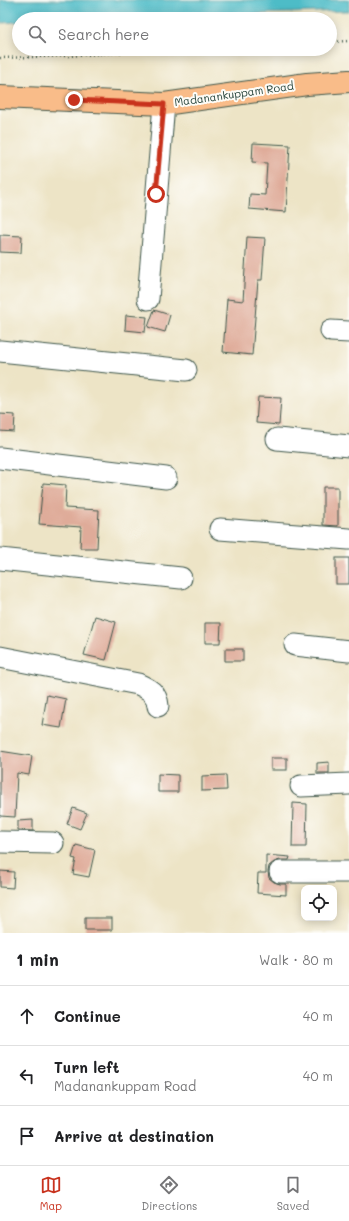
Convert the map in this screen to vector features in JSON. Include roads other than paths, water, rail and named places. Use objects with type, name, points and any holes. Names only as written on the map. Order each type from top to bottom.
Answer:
[{"type":"main road","name":"Madanankuppam Road","points":[[0,97],[164,104],[307,84],[349,81]]},
{"type":"street","points":[[148,299],[164,104]]},
{"type":"street","points":[[0,350],[186,370]]},
{"type":"street","points":[[276,439],[349,446]]},
{"type":"street","points":[[0,458],[166,478]]},
{"type":"street","points":[[220,529],[349,539]]},
{"type":"street","points":[[0,559],[181,578]]},
{"type":"street","points":[[295,645],[349,651]]},
{"type":"street","points":[[0,657],[138,684],[147,688],[153,694],[157,699],[158,706]]},
{"type":"street","points":[[301,786],[349,784]]},
{"type":"street","points":[[0,842],[53,844]]},
{"type":"street","points":[[280,872],[349,872]]},
{"type":"water","points":[[0,0],[349,0],[349,11],[12,12],[12,22],[0,23]]}]
